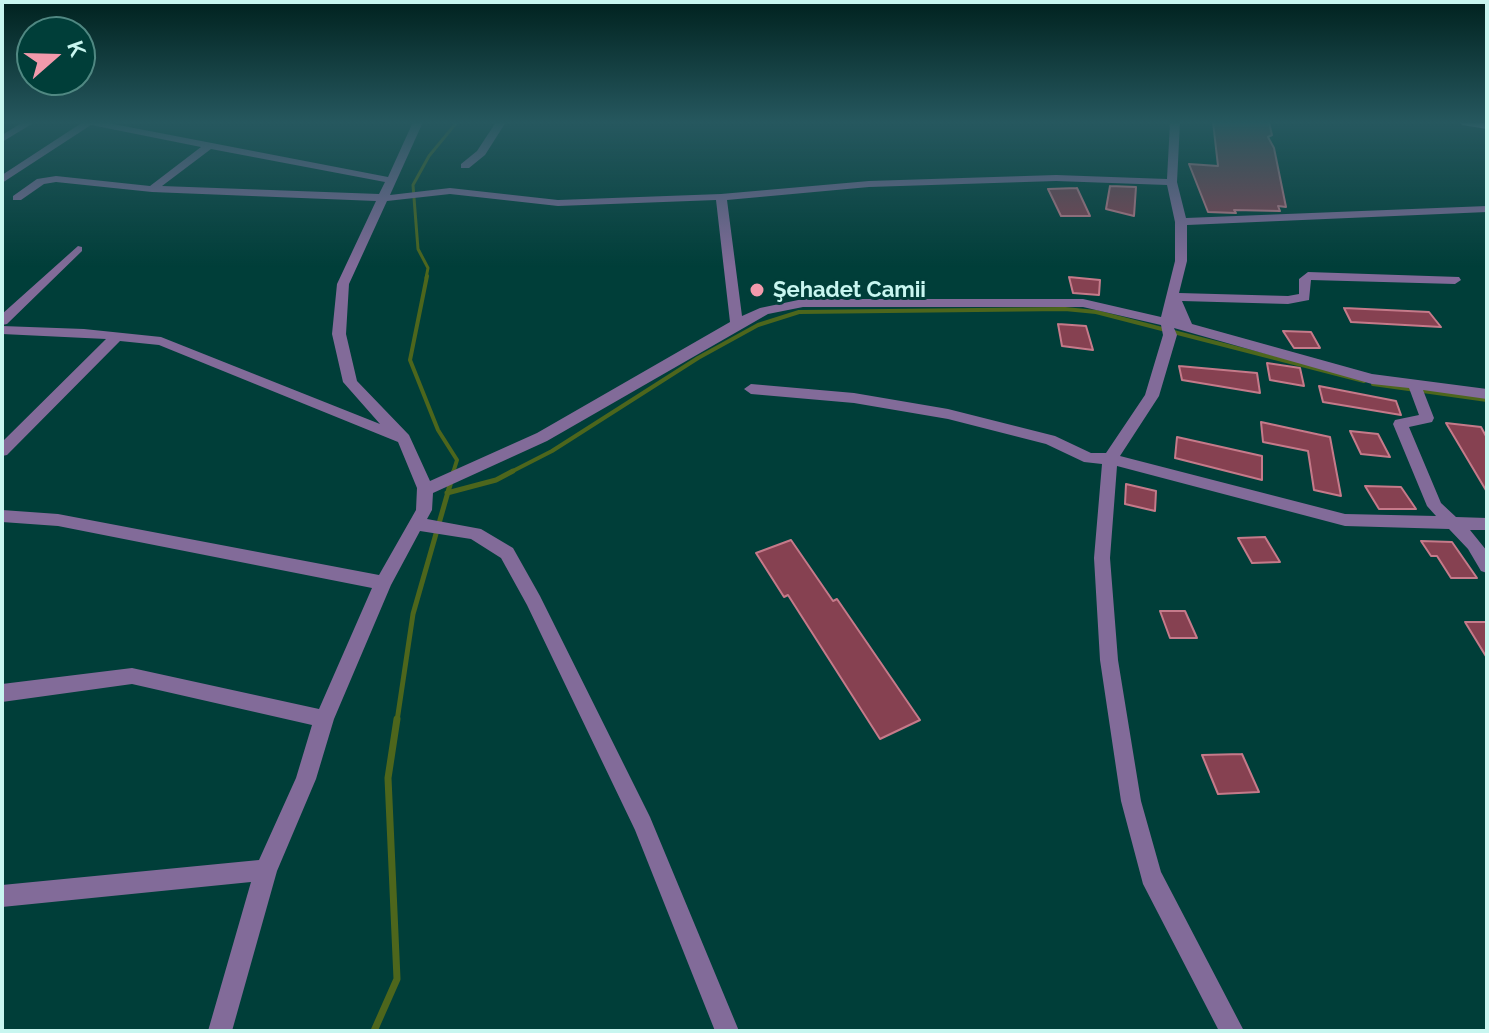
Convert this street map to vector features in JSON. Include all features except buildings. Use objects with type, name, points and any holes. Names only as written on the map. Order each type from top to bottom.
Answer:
[{"type":"street","points":[[152,189],[177,170]]},
{"type":"street","points":[[339,170],[389,180]]},
{"type":"street","points":[[220,1031],[266,870],[306,779],[324,719],[383,583],[423,520],[428,488],[404,439],[350,382],[339,334],[343,284],[394,170]]},
{"type":"street","points":[[1173,170],[1172,182],[1181,222],[1181,261],[1174,328],[1152,396],[1110,459],[1102,558],[1109,660],[1131,801],[1151,876],[1232,1031]]},
{"type":"street","points":[[17,198],[41,181],[56,179],[152,189],[381,197],[450,191],[558,203],[721,197],[869,184],[1056,178],[1172,182]]},
{"type":"street","points":[[721,197],[737,324]]},
{"type":"street","points":[[1181,222],[1487,209]]},
{"type":"street","points":[[2,321],[78,249]]},
{"type":"street","points":[[1174,328],[1174,298],[1177,297],[1288,300],[1305,297],[1305,279],[1308,276],[1455,280]]},
{"type":"street","points":[[428,488],[542,437],[737,324],[764,311],[803,303],[1083,303],[1416,389],[1487,394]]},
{"type":"street","points":[[2,330],[161,341],[404,439]]},
{"type":"street","points":[[2,451],[117,336]]},
{"type":"street","points":[[751,389],[854,398],[948,414],[1050,440],[1089,458],[1110,459],[1345,520],[1487,524]]},
{"type":"street","points":[[1416,389],[1427,418],[1400,424],[1435,506],[1474,544],[1487,566]]},
{"type":"street","points":[[2,516],[58,520],[383,583]]},
{"type":"street","points":[[423,520],[475,533],[507,553],[534,601],[643,824],[727,1031]]},
{"type":"street","points":[[2,693],[132,676],[324,719]]},
{"type":"street","points":[[2,896],[266,870]]},
{"type":"waterway","points":[[421,170],[413,185],[418,249],[428,268],[426,278]]},
{"type":"waterway","points":[[427,276],[410,360],[438,430],[457,460],[453,473]]},
{"type":"waterway","points":[[509,473],[552,451],[698,358],[758,325],[799,312],[1065,309],[1096,312],[1364,381]]},
{"type":"waterway","points":[[1373,384],[1487,400]]},
{"type":"waterway","points":[[448,493],[454,471]]},
{"type":"waterway","points":[[448,493],[496,480],[513,471]]},
{"type":"waterway","points":[[397,721],[413,614],[448,493]]},
{"type":"waterway","points":[[374,1031],[397,979],[388,778],[397,719]]},
{"type":"place","name":"Şehadet Camii","points":[[757,290]]}]
